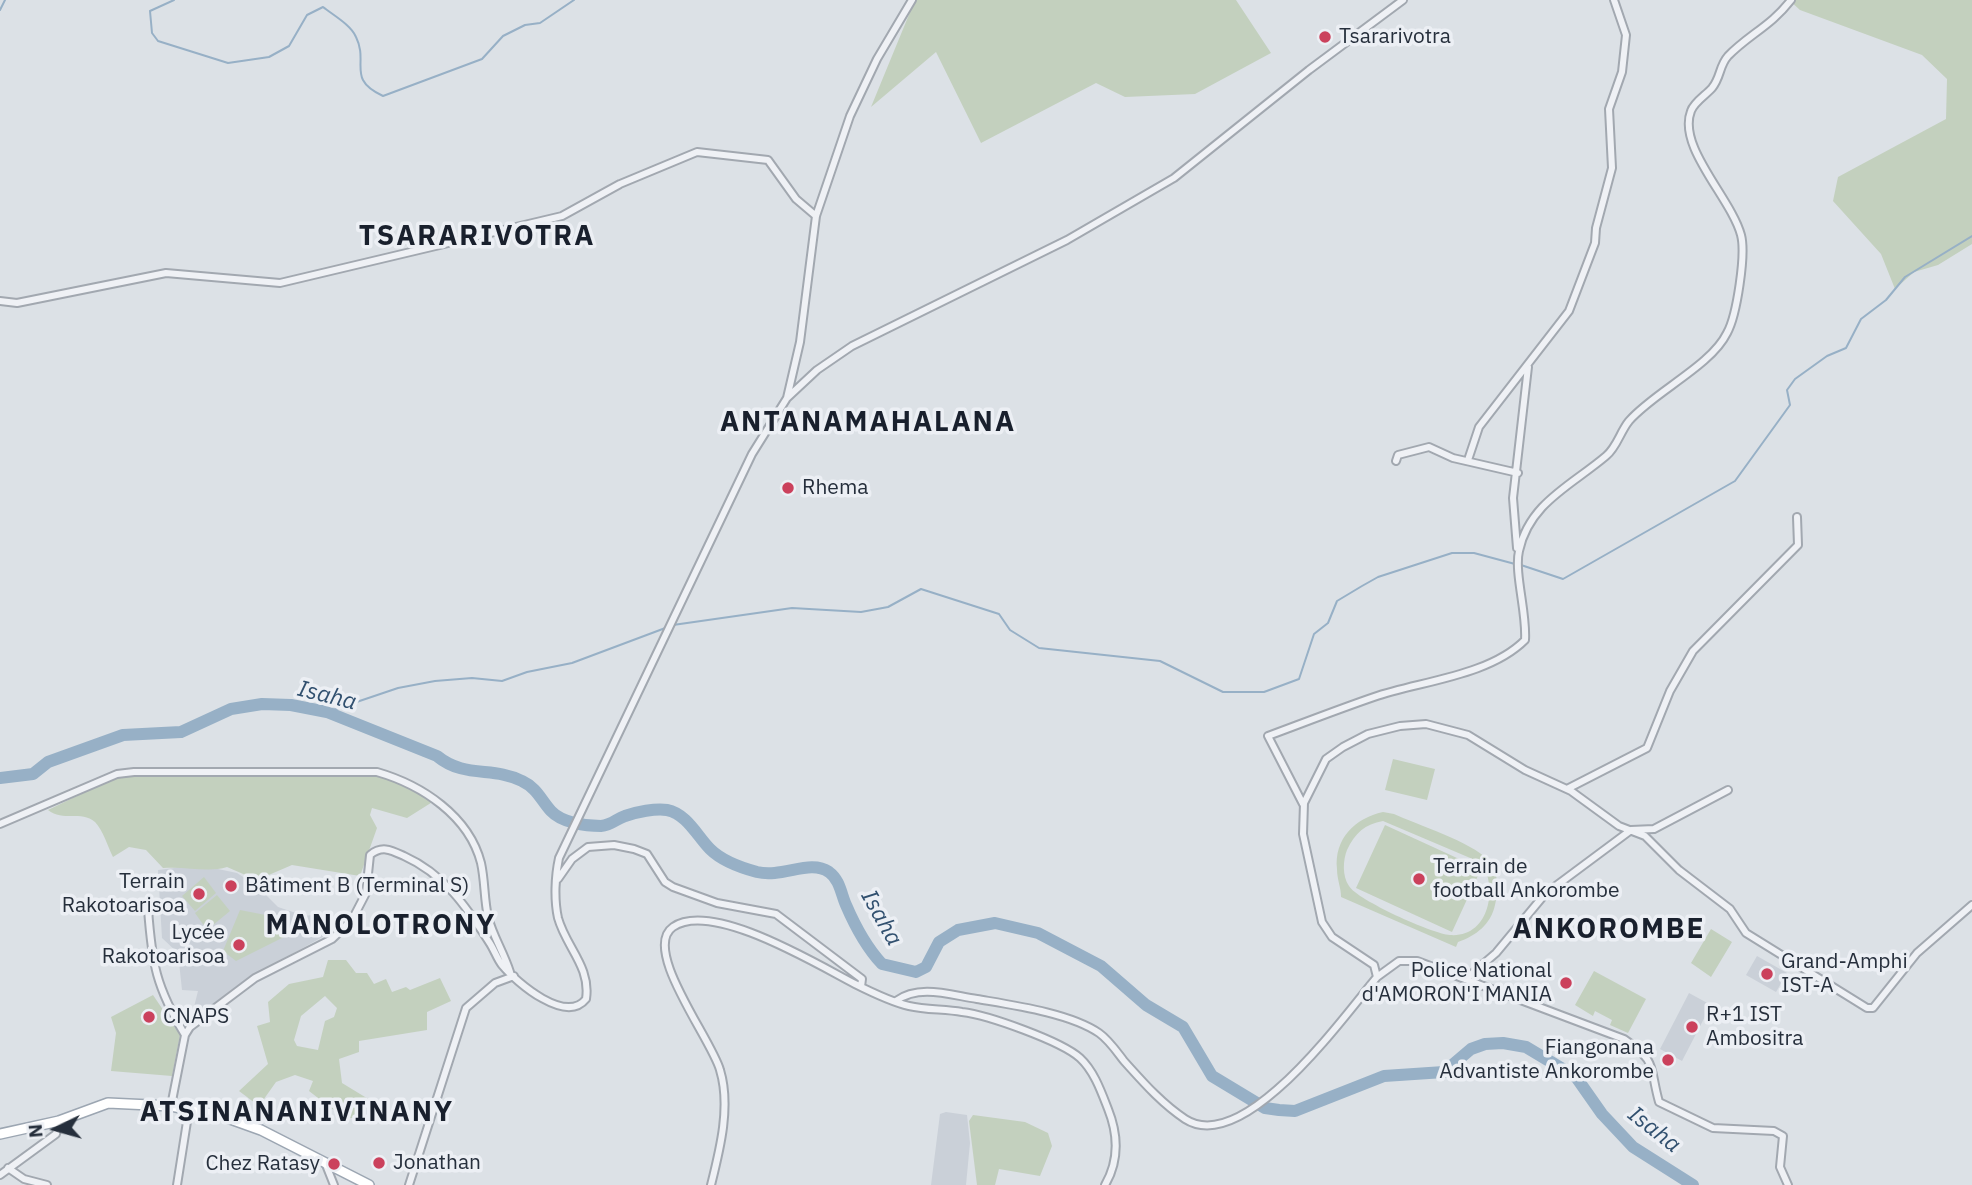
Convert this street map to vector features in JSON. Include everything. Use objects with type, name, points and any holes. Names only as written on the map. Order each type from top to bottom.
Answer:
[{"type":"main road","points":[[0,1135],[59,1121],[108,1103],[171,1106],[222,1116],[261,1130],[369,1185]]},
{"type":"street","points":[[787,398],[800,342],[816,216],[850,116],[877,59],[912,0]]},
{"type":"street","points":[[171,1106],[185,1035],[190,1027],[255,978],[332,939],[352,920],[366,893],[370,855],[377,849],[387,848],[421,863],[455,892],[502,965],[512,974],[564,1009],[574,1009],[586,999],[586,975],[558,919],[556,884],[559,858],[752,454],[787,398],[817,370],[852,346],[1067,240],[1174,178],[1308,70],[1403,0]]},
{"type":"street","points":[[1468,460],[1479,427],[1569,311],[1595,243],[1596,228],[1609,185],[1613,148],[1608,109],[1622,72],[1626,34],[1614,0]]},
{"type":"street","points":[[1518,553],[1525,532],[1548,498],[1605,458],[1629,421],[1703,360],[1726,336],[1732,320],[1744,248],[1734,215],[1689,138],[1688,127],[1692,109],[1719,80],[1721,64],[1730,53],[1768,26],[1791,0]]},
{"type":"street","points":[[0,301],[17,303],[166,273],[280,283],[562,216],[620,184],[697,152],[768,160],[796,199],[816,216]]},
{"type":"street","points":[[1304,807],[1268,736],[1377,695],[1452,676],[1514,651],[1525,640],[1527,621],[1513,498],[1518,474],[1528,365]]},
{"type":"street","points":[[1396,461],[1398,455],[1421,446],[1518,474]]},
{"type":"street","points":[[1567,789],[1647,748],[1670,691],[1693,651],[1798,545],[1797,517]]},
{"type":"street","points":[[1377,977],[1374,965],[1332,937],[1322,922],[1315,900],[1303,834],[1304,807],[1312,782],[1326,760],[1368,734],[1400,726],[1426,724],[1468,736],[1525,770],[1567,789],[1619,826],[1645,836],[1679,870],[1730,909],[1746,933],[1867,1008],[1873,1007],[1881,1000],[1917,953],[1972,905]]},
{"type":"street","points":[[0,824],[125,773],[377,772],[393,777],[435,799],[467,830],[481,865],[492,931],[512,974]]},
{"type":"street","points":[[1467,978],[1496,953],[1545,894],[1631,830],[1654,828],[1728,790]]},
{"type":"street","points":[[556,884],[572,859],[588,847],[614,845],[635,849],[646,854],[665,881],[673,887],[717,903],[782,918],[832,960],[862,979],[861,986]]},
{"type":"street","points":[[148,909],[152,964],[164,999],[185,1035]]},
{"type":"street","points":[[711,1185],[725,1112],[721,1072],[712,1046],[673,980],[663,950],[664,939],[673,927],[692,922],[738,928],[896,1002],[991,1019],[1068,1049],[1080,1059],[1102,1093],[1112,1120],[1115,1164],[1105,1185]]},
{"type":"street","points":[[896,1002],[917,991],[1008,1004],[1077,1022],[1100,1034],[1158,1100],[1188,1121],[1207,1127],[1241,1116],[1275,1092],[1377,977],[1399,961],[1417,961],[1623,1039],[1646,1054],[1653,1069],[1659,1102],[1677,1113],[1713,1128],[1724,1126],[1749,1132],[1774,1131],[1783,1136],[1780,1167],[1788,1185]]},
{"type":"street","points":[[409,1185],[466,1008],[495,983],[512,974]]},
{"type":"street","points":[[177,1185],[189,1110]]},
{"type":"street","points":[[0,1175],[56,1134],[59,1121]]},
{"type":"street","points":[[326,1165],[334,1185]]},
{"type":"street","points":[[8,1168],[24,1179],[47,1185]]},
{"type":"shaded area","name":"Lycée Rakotoarisoa","points":[[199,865],[237,873],[257,886],[278,907],[305,916],[332,916],[337,929],[254,975],[201,1014],[194,1007],[198,991],[182,990],[178,953],[162,938],[158,870]]},
{"type":"shaded area","name":"Grand-Amphi IST-A","points":[[1757,956],[1787,973],[1776,992],[1746,975]]},
{"type":"shaded area","points":[[1689,993],[1711,1005],[1682,1061],[1660,1049]]},
{"type":"shaded area","points":[[946,1112],[967,1115],[970,1143],[966,1185],[931,1185],[940,1114]]},
{"type":"green space","points":[[915,0],[1236,0],[1271,53],[1195,94],[1125,97],[1096,83],[981,143],[936,52],[871,107]]},
{"type":"green space","points":[[1789,0],[1972,0],[1972,244],[1938,265],[1914,272],[1895,289],[1881,254],[1833,201],[1838,177],[1946,119],[1947,79],[1922,55],[1800,10]]},
{"type":"green space","points":[[1393,759],[1435,769],[1427,800],[1385,790]]},
{"type":"green space","points":[[364,772],[392,780],[434,801],[407,818],[372,808],[370,815],[377,828],[360,876],[292,865],[257,880],[227,867],[163,868],[146,850],[129,847],[113,857],[95,822],[84,817],[60,815],[48,810],[118,776]]},
{"type":"green space","points":[[1383,812],[1394,814],[1457,840],[1487,859],[1496,875],[1497,893],[1493,912],[1482,928],[1458,942],[1456,947],[1341,897],[1337,869],[1339,848],[1355,825]],"holes":[[[1383,821],[1482,863],[1489,886],[1487,910],[1474,929],[1463,934],[1450,935],[1413,923],[1366,899],[1349,886],[1344,868],[1347,850],[1357,834],[1371,824]]]},
{"type":"green space","name":"Terrain de football Ankorombe","points":[[1385,825],[1481,869],[1452,932],[1356,888]]},
{"type":"green space","name":"Terrain Rakotoarisoa","points":[[204,877],[216,893],[195,911],[182,896]]},
{"type":"green space","points":[[217,895],[230,911],[207,930],[195,913]]},
{"type":"green space","points":[[240,910],[281,918],[284,937],[236,961],[223,951]]},
{"type":"green space","points":[[1711,929],[1732,942],[1711,977],[1691,963]]},
{"type":"green space","points":[[328,960],[346,960],[356,973],[367,973],[374,984],[386,979],[392,992],[406,987],[410,990],[440,978],[451,1001],[427,1012],[427,1030],[359,1041],[359,1052],[339,1059],[342,1083],[370,1100],[361,1118],[344,1118],[309,1091],[313,1081],[295,1075],[276,1082],[259,1106],[239,1091],[268,1064],[257,1026],[270,1022],[268,1002],[289,984],[323,977]],"holes":[[[325,996],[337,1008],[334,1017],[325,1021],[318,1050],[297,1046],[294,1040],[301,1016]]]},
{"type":"green space","points":[[1594,971],[1646,999],[1628,1033],[1610,1025],[1612,1020],[1595,1011],[1593,1016],[1575,1005]]},
{"type":"green space","points":[[153,995],[180,1035],[172,1076],[111,1071],[116,1033],[111,1017]]},
{"type":"green space","points":[[973,1115],[1025,1122],[1048,1133],[1052,1146],[1040,1176],[999,1169],[995,1185],[977,1185],[969,1121]]},
{"type":"waterway","points":[[0,10],[5,0]]},
{"type":"waterway","points":[[174,0],[150,11],[152,33],[158,41],[228,63],[269,57],[289,46],[307,15],[323,7],[354,33],[361,55],[362,77],[372,90],[383,96],[482,59],[503,36],[525,25],[540,23],[574,0]]},
{"type":"waterway","points":[[1521,565],[1563,579],[1735,481],[1790,405],[1787,390],[1795,379],[1827,356],[1846,348],[1861,319],[1886,300],[1905,277],[1972,236]]},
{"type":"waterway","points":[[673,625],[792,608],[861,612],[888,607],[921,589],[999,614],[1010,630],[1039,648],[1160,661],[1223,692],[1264,692],[1299,679],[1314,634],[1328,623],[1337,601],[1378,577],[1452,553],[1474,553],[1515,564]]},
{"type":"waterway","points":[[327,712],[398,688],[435,681],[472,678],[502,681],[527,672],[572,663],[668,627]]},
{"type":"waterway","name":"Isaha","points":[[0,778],[33,774],[48,762],[123,735],[181,732],[231,709],[262,704],[291,705],[327,712],[437,756],[458,768],[500,774],[522,781],[535,791],[551,811],[568,821],[601,826],[635,813],[667,810],[686,821],[715,853],[738,866],[767,873],[813,867],[829,872],[836,879],[857,928],[882,964],[916,972],[926,967],[939,942],[958,930],[995,923],[1038,933],[1101,966],[1146,1005],[1183,1027],[1212,1076],[1265,1108],[1295,1111],[1384,1076],[1444,1072],[1471,1049],[1485,1044],[1503,1043],[1526,1047],[1576,1077],[1602,1114],[1633,1147],[1693,1185]]},
{"type":"place","name":"Tsararivotra","points":[[1325,37]]},
{"type":"place","name":"Rhema","points":[[788,488]]},
{"type":"place","name":"Terrain de football Ankorombe","points":[[1419,879]]},
{"type":"place","name":"Bâtiment B (Terminal S)","points":[[231,886]]},
{"type":"place","name":"Terrain Rakotoarisoa","points":[[199,894]]},
{"type":"place","name":"Lycée Rakotoarisoa","points":[[239,945]]},
{"type":"place","name":"Grand-Amphi IST-A","points":[[1767,974]]},
{"type":"place","name":"Police National d'AMORON'I MANIA","points":[[1566,983]]},
{"type":"place","name":"CNAPS","points":[[149,1017]]},
{"type":"place","name":"R+1 IST Ambositra","points":[[1692,1027]]},
{"type":"place","name":"Fiangonana Advantiste Ankorombe","points":[[1668,1060]]},
{"type":"place","name":"Jonathan","points":[[379,1163]]},
{"type":"place","name":"Chez Ratasy","points":[[334,1164]]},
{"type":"district","name":"TSARARIVOTRA","points":[[477,237]]},
{"type":"district","name":"ANTANAMAHALANA","points":[[868,423]]},
{"type":"district","name":"MANOLOTRONY","points":[[381,926]]},
{"type":"district","name":"ANKOROMBE","points":[[1609,930]]},
{"type":"district","name":"ATSINANANIVINANY","points":[[297,1113]]}]
